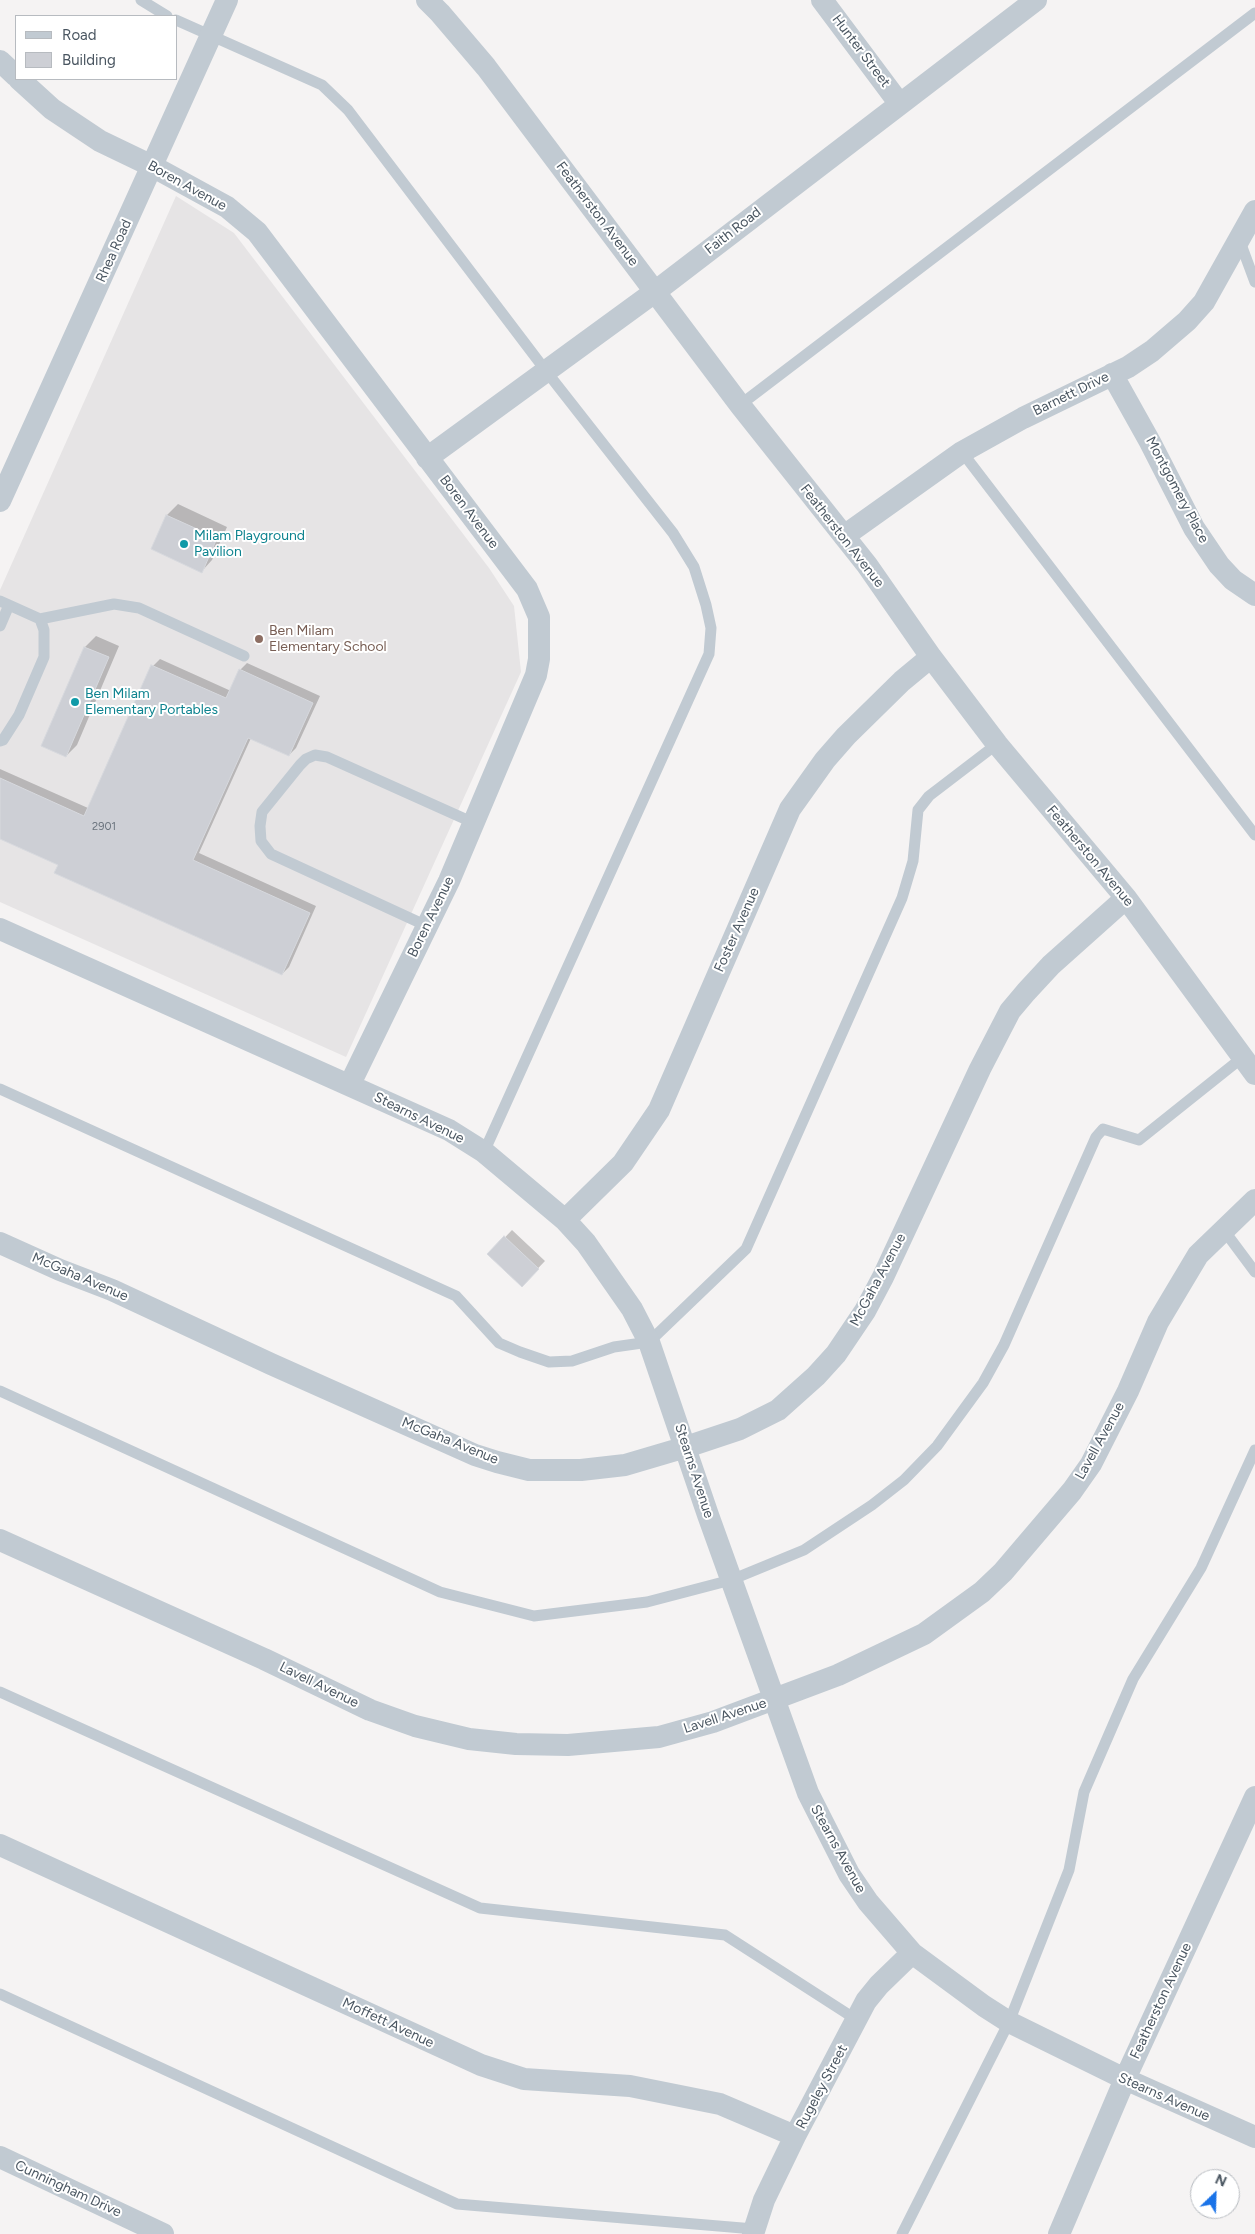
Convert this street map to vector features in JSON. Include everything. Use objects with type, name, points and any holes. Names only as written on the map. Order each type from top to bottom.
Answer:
[{"type":"street","name":"Rhea Road","points":[[1,495],[226,0]]},
{"type":"street","name":"Featherston Avenue","points":[[427,0],[486,67],[740,405],[867,565],[931,657],[997,744],[1126,898],[1249,1065]]},
{"type":"street","name":"Hunter Street","points":[[822,0],[899,103]]},
{"type":"street","name":"Faith Road","points":[[428,458],[656,291],[899,103],[1036,0]]},
{"type":"street","points":[[0,61],[15,75]]},
{"type":"street","name":"Boren Avenue","points":[[20,80],[52,109],[100,141],[152,166],[227,207],[257,232],[527,589],[539,617],[540,659],[536,674],[474,823],[427,926],[350,1084]]},
{"type":"street","name":"Barnett Drive","points":[[844,536],[962,452],[1023,418],[1128,367],[1152,351],[1204,302],[1217,282],[1255,211]]},
{"type":"street","name":"Montgomery Place","points":[[1112,374],[1150,442],[1194,528],[1219,565],[1233,580],[1255,595]]},
{"type":"street","name":"Foster Avenue","points":[[565,1220],[623,1163],[659,1110],[790,809],[825,760],[846,736],[902,681],[931,657]]},
{"type":"street","name":"McGaha Avenue","points":[[0,1243],[60,1270],[112,1290],[271,1364],[497,1462],[529,1470],[581,1470],[625,1465],[686,1447],[740,1429],[778,1410],[816,1376],[836,1354],[865,1311],[883,1277],[980,1069],[1010,1012],[1051,966],[1126,898]]},
{"type":"street","name":"Stearns Avenue","points":[[0,929],[350,1084],[449,1130],[484,1152],[565,1220],[586,1243],[632,1310],[649,1342],[731,1580],[808,1793],[849,1874],[868,1902],[912,1953],[1009,2022],[1124,2079],[1255,2138]]},
{"type":"street","name":"Lavell Avenue","points":[[0,1540],[264,1659],[370,1710],[415,1726],[469,1739],[516,1744],[568,1745],[659,1737],[713,1722],[838,1675],[924,1634],[982,1592],[1003,1572],[1072,1491],[1091,1464],[1128,1391],[1158,1322],[1198,1255],[1255,1200]]},
{"type":"street","name":"Featherston Avenue","points":[[1059,2234],[1124,2079],[1255,1797]]},
{"type":"street","name":"Moffett Avenue","points":[[0,1845],[481,2065],[524,2079],[630,2086],[720,2104],[795,2136]]},
{"type":"street","name":"Rugeley Street","points":[[753,2232],[764,2200],[795,2136],[866,2001],[879,1985],[912,1953]]},
{"type":"street","name":"Cunningham Drive","points":[[0,2157],[163,2234]]},
{"type":"lane","points":[[141,0],[165,15]]},
{"type":"lane","points":[[740,405],[1255,13]]},
{"type":"lane","points":[[178,21],[210,37],[322,85],[348,110],[546,371],[673,533],[694,567],[706,605],[711,628],[709,654],[484,1152]]},
{"type":"lane","points":[[1239,238],[1255,282]]},
{"type":"lane","points":[[962,452],[1255,835]]},
{"type":"lane","points":[[0,626],[4,603],[40,619],[114,604],[139,608],[244,656]]},
{"type":"lane","points":[[0,741],[3,740],[19,715],[44,656],[44,630],[40,619]]},
{"type":"lane","points":[[0,1089],[456,1296],[500,1343],[520,1352],[549,1362],[572,1361],[614,1348],[649,1342],[746,1249],[902,898],[913,861],[918,810],[929,796],[997,744]]},
{"type":"lane","points":[[427,926],[271,854],[261,841],[260,826],[262,812],[300,765],[306,759],[315,755],[327,757],[474,823]]},
{"type":"lane","points":[[0,1391],[440,1592],[534,1616],[647,1602],[731,1580],[804,1550],[872,1505],[904,1480],[924,1460],[964,1412],[983,1383],[1004,1345],[1096,1137],[1103,1129],[1140,1140],[1249,1065]]},
{"type":"lane","points":[[1223,1229],[1255,1272]]},
{"type":"lane","points":[[902,2234],[1009,2022],[1069,1870],[1084,1792],[1133,1678],[1201,1568],[1255,1450]]},
{"type":"lane","points":[[0,1692],[480,1908],[725,1936],[857,2020]]},
{"type":"lane","points":[[0,1994],[457,2204],[753,2232]]},
{"type":"shaded area","name":"Ben Milam Elementary School","points":[[176,196],[234,233],[489,568],[514,606],[521,672],[346,1057],[0,902],[0,590]]},
{"type":"building","name":"Milam Playground Pavilion","points":[[166,515],[217,538],[202,573],[151,549]]},
{"type":"building","name":"Ben Milam Elementary Portables","points":[[84,647],[109,657],[66,757],[41,746]]},
{"type":"building","name":"Ben Milam Elementary School","points":[[151,665],[226,698],[239,669],[313,703],[289,756],[248,738],[193,860],[310,913],[282,975],[54,873],[58,865],[0,839],[0,778],[84,816]]},
{"type":"building","points":[[504,1236],[539,1269],[522,1287],[487,1254]]},
{"type":"place","name":"Milam Playground Pavilion","points":[[184,544]]},
{"type":"place","name":"Ben Milam Elementary School","points":[[259,639]]},
{"type":"place","name":"Ben Milam Elementary Portables","points":[[75,702]]}]
